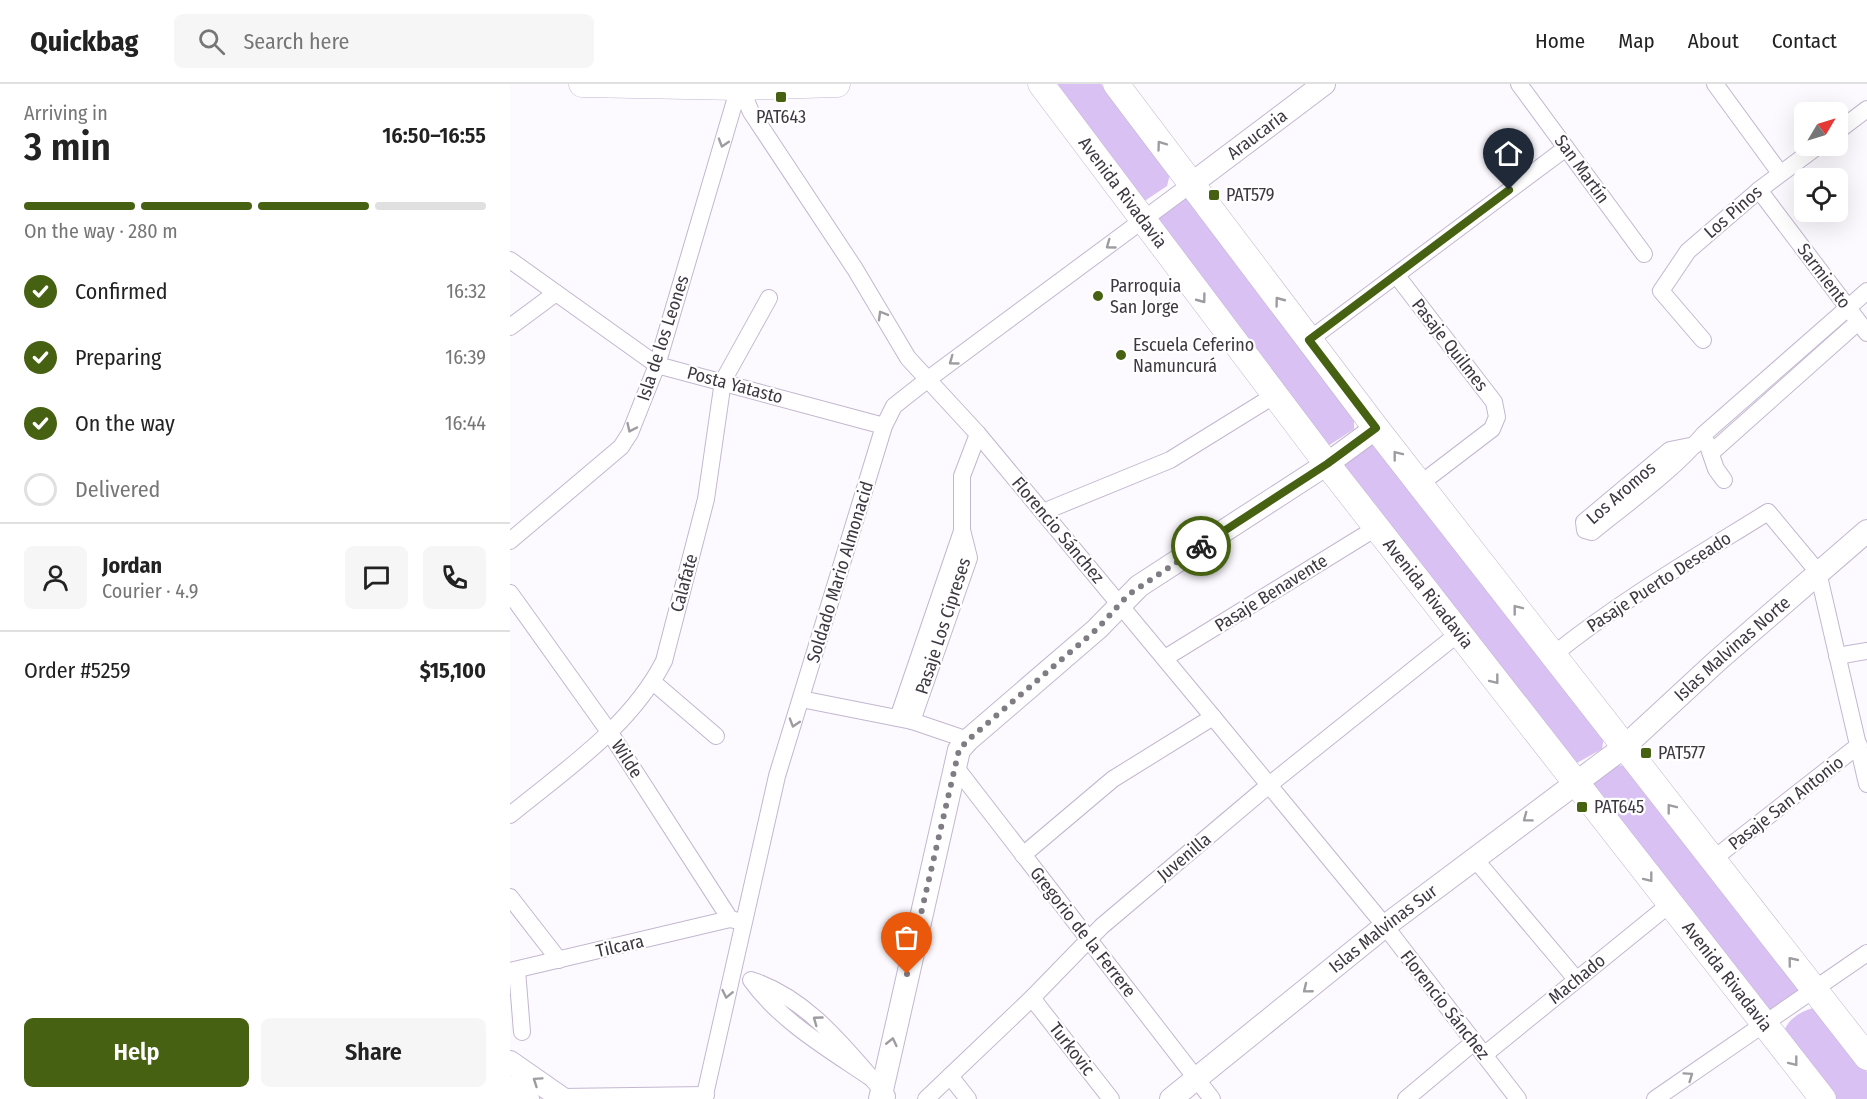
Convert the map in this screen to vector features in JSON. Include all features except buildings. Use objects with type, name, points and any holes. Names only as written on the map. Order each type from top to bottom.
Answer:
[{"type":"main road","points":[[582,84],[837,84]]},
{"type":"main road","name":"Avenida Rivadavia","points":[[1041,84],[1376,528],[1823,1099]]},
{"type":"main road","points":[[1116,84],[1190,185],[1376,428],[1867,1057]]},
{"type":"street","name":"San Martín","points":[[1519,84],[1644,254]]},
{"type":"street","points":[[1715,84],[1780,173]]},
{"type":"street","name":"Isla de los Leones","points":[[510,542],[621,447],[630,433],[657,365],[739,85]]},
{"type":"street","name":"Florencio Sánchez","points":[[739,85],[751,112],[855,269],[908,358],[978,434],[1165,658],[1385,926],[1518,1099]]},
{"type":"street","name":"Araucaria","points":[[1190,185],[1321,85]]},
{"type":"street","points":[[1848,123],[1867,109]]},
{"type":"street","points":[[1309,340],[1566,148]]},
{"type":"street","name":"Los Pinos","points":[[1703,340],[1661,291],[1688,251],[1759,190],[1804,156]]},
{"type":"street","name":"Soldado Mario Almonacid","points":[[705,1097],[733,968],[737,921],[777,776],[884,426],[894,406],[1190,185]]},
{"type":"street","name":"Sarmiento","points":[[1759,190],[1863,327]]},
{"type":"street","name":"Posta Yatasto","points":[[510,260],[657,365],[884,426]]},
{"type":"street","name":"Pasaje Quilmes","points":[[1397,276],[1494,402],[1497,417],[1492,429],[1420,484]]},
{"type":"street","name":"Los Aromos","points":[[1699,439],[1670,450],[1584,522],[1585,530],[1592,532],[1675,465],[1699,439],[1867,291]]},
{"type":"street","points":[[510,327],[556,293]]},
{"type":"street","name":"Calafate","points":[[510,815],[610,733],[653,682],[664,661],[706,499],[723,381],[769,298]]},
{"type":"street","points":[[1711,453],[1863,327]]},
{"type":"street","points":[[1043,512],[1170,460],[1275,395]]},
{"type":"street","points":[[880,1092],[959,750],[1097,629],[1139,586],[1327,464],[1376,428]]},
{"type":"street","name":"Pasaje Los Cipreses","points":[[905,720],[962,530],[962,476],[978,434]]},
{"type":"street","points":[[1699,439],[1711,453],[1724,480]]},
{"type":"street","name":"Pasaje Puerto Deseado","points":[[1553,656],[1588,627],[1638,592],[1768,513],[1818,572]]},
{"type":"street","name":"Pasaje Benavente","points":[[1165,658],[1376,528]]},
{"type":"street","name":"Islas Malvinas Norte","points":[[1598,765],[1624,747],[1818,572],[1867,531]]},
{"type":"street","points":[[1818,572],[1867,784]]},
{"type":"street","name":"Wilde","points":[[510,592],[610,733],[737,921]]},
{"type":"street","name":"Juvenilla","points":[[926,1099],[1032,998],[1102,926],[1269,785],[1459,633]]},
{"type":"street","points":[[1837,656],[1867,651]]},
{"type":"street","points":[[653,682],[716,736]]},
{"type":"street","points":[[801,699],[905,720],[968,740]]},
{"type":"street","points":[[1023,855],[1113,779],[1213,717]]},
{"type":"street","name":"Pasaje San Antonio","points":[[1712,860],[1859,745]]},
{"type":"street","name":"Gregorio de la Ferrere","points":[[954,765],[1212,1099]]},
{"type":"street","name":"Islas Malvinas Sur","points":[[1171,1099],[1385,926],[1598,765]]},
{"type":"street","points":[[1474,858],[1576,979]]},
{"type":"street","points":[[510,897],[559,960]]},
{"type":"street","name":"Machado","points":[[1406,1099],[1576,979],[1670,904]]},
{"type":"street","name":"Tilcara","points":[[513,970],[737,921]]},
{"type":"street","points":[[1655,1099],[1867,953]]},
{"type":"street","points":[[733,968],[751,980],[769,986],[824,1026],[880,1092]]},
{"type":"street","points":[[513,970],[522,1032]]},
{"type":"street","name":"Turkovic","points":[[1032,998],[1111,1099]]},
{"type":"street","points":[[510,1062],[562,1098],[705,1097]]},
{"type":"street","points":[[950,1076],[968,1099]]},
{"type":"street","points":[[510,1087],[528,1099]]},
{"type":"shaded area","points":[[1051,84],[1101,84],[1170,174],[1167,186],[1143,202]]},
{"type":"shaded area","points":[[1188,197],[1354,416],[1354,429],[1328,446],[1156,217],[1164,205]]},
{"type":"shaded area","points":[[1373,441],[1604,737],[1602,749],[1575,764],[1343,470],[1345,459]]},
{"type":"shaded area","points":[[1617,765],[1626,766],[1801,993],[1768,1012],[1591,787],[1593,781]]},
{"type":"shaded area","points":[[1813,1008],[1821,1012],[1867,1072],[1867,1099],[1834,1099],[1783,1034],[1794,1017]]},
{"type":"way so far","points":[[907,974],[959,750],[1097,629],[1128,595],[1201,546]]},
{"type":"place","name":"PAT643","points":[[781,97]]},
{"type":"place","name":"PAT579","points":[[1214,195]]},
{"type":"place","name":"Parroquia San Jorge","points":[[1098,296]]},
{"type":"place","name":"Escuela Ceferino Namuncurá","points":[[1121,355]]},
{"type":"place","name":"PAT577","points":[[1646,753]]},
{"type":"place","name":"PAT645","points":[[1582,807]]},
{"type":"route","points":[[1201,546],[1327,464],[1376,428],[1309,340],[1509,190]]}]
